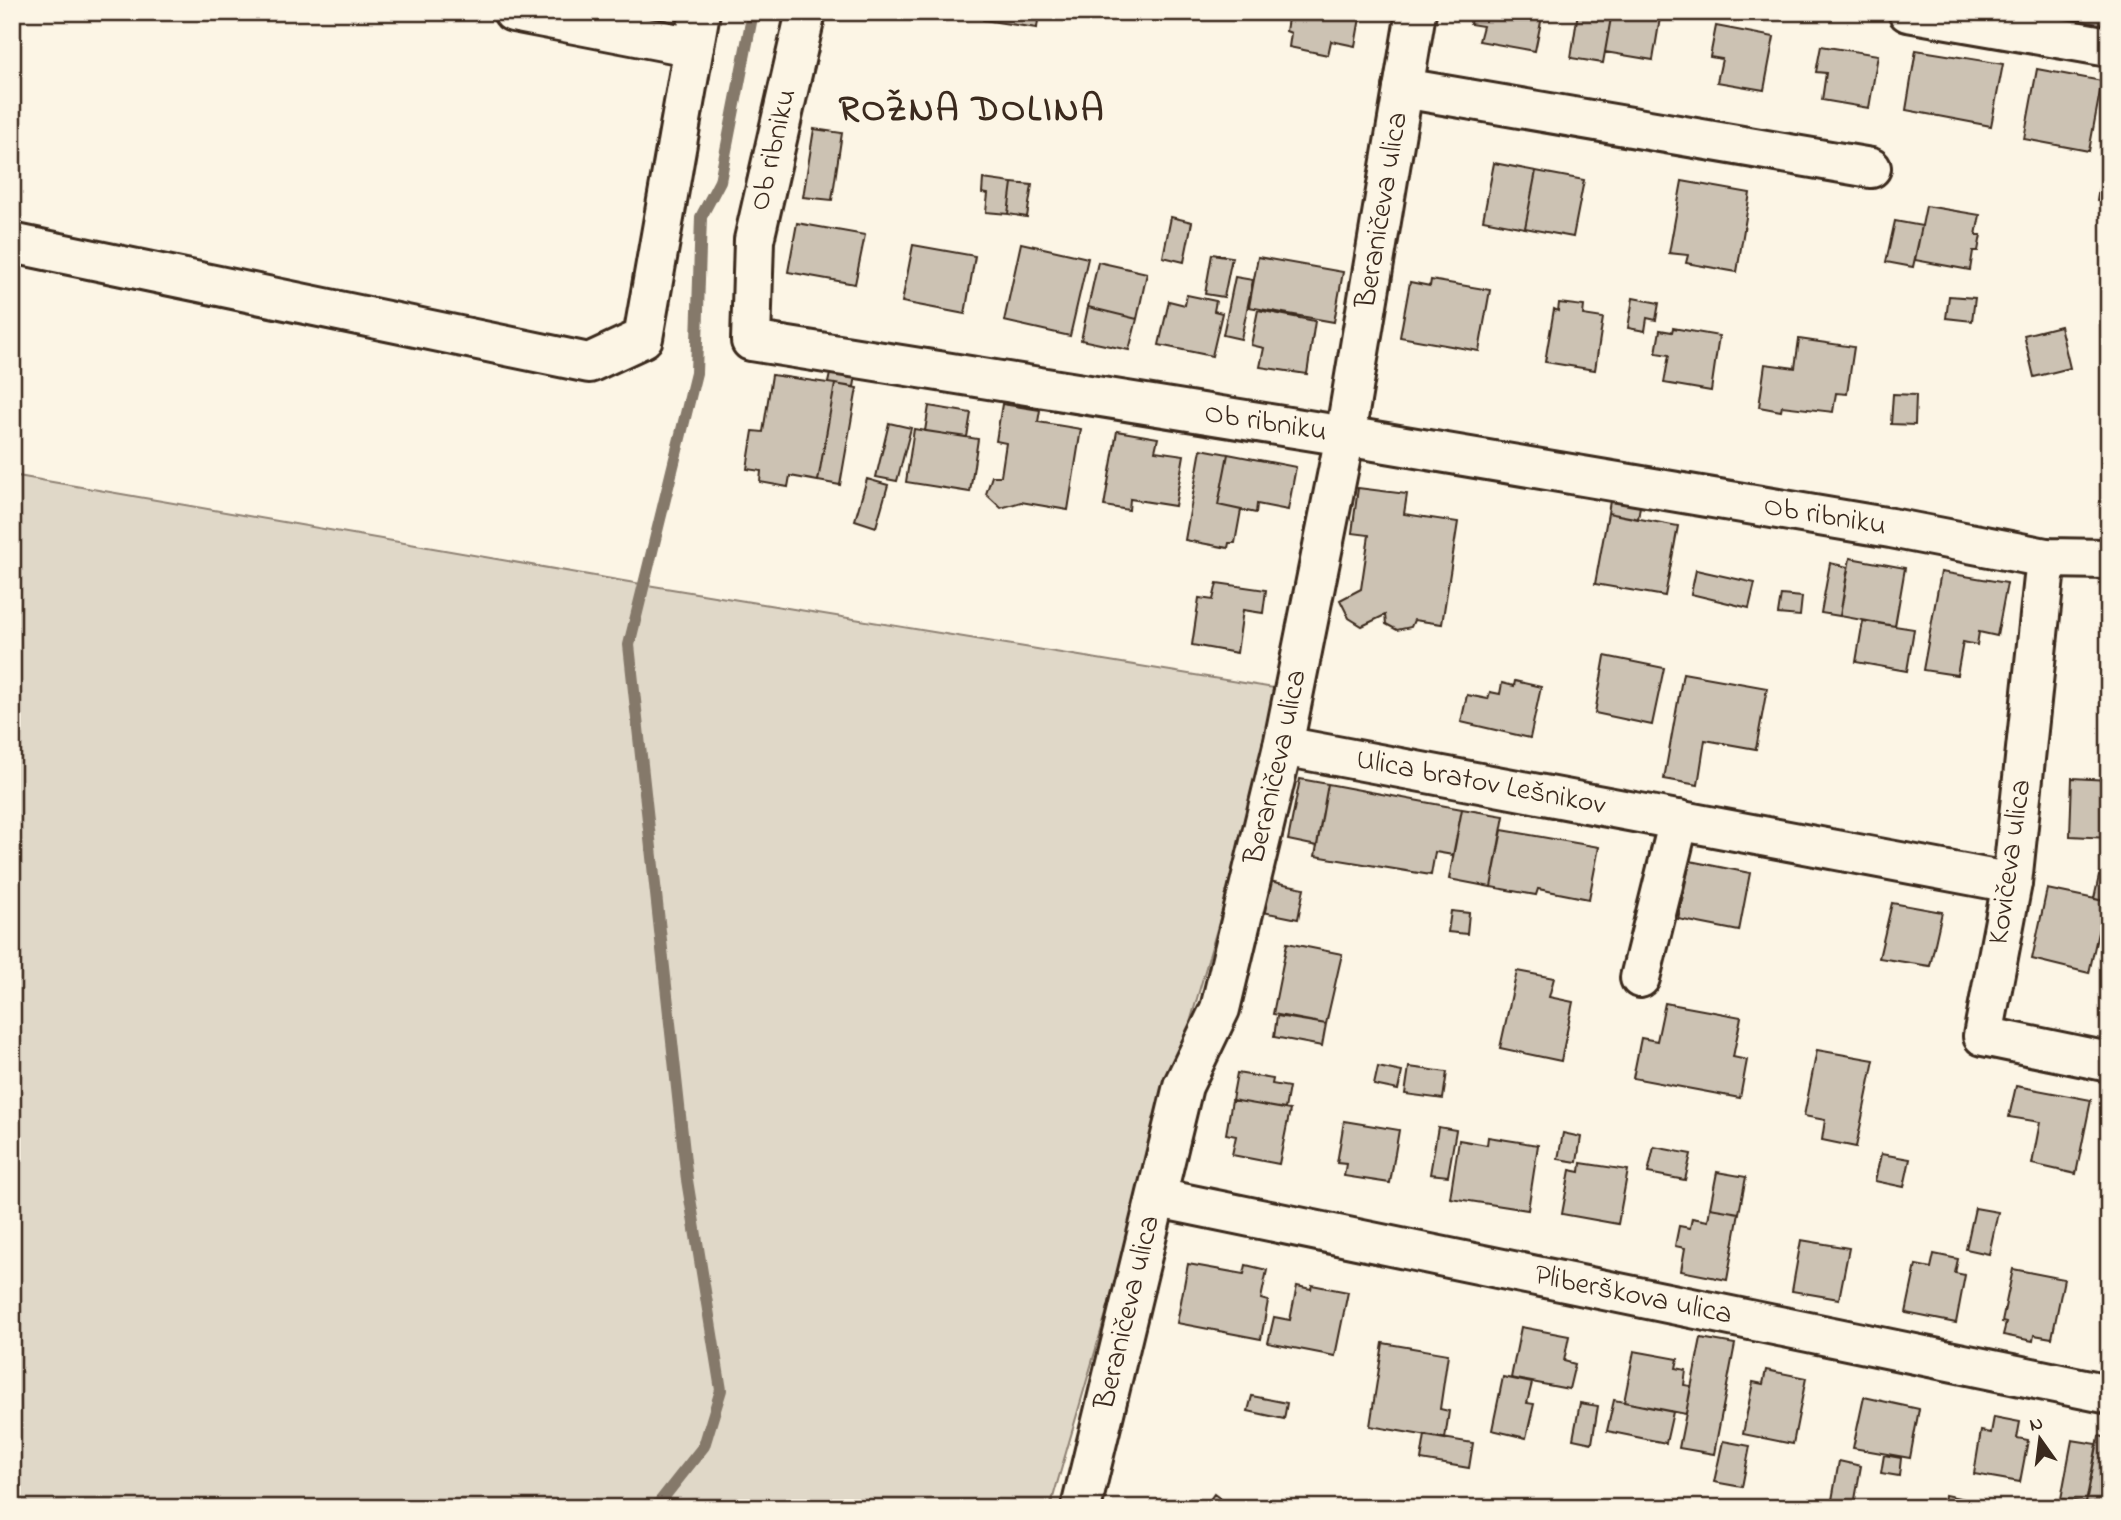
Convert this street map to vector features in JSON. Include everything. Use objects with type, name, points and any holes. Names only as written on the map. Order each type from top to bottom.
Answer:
[{"type":"street","points":[[12,243],[589,363],[643,338],[697,30],[513,12]]},
{"type":"street","name":"Ob ribniku","points":[[806,12],[754,240],[751,341],[1345,436],[1877,526],[2046,558],[2109,559]]},
{"type":"street","name":"Beraničeva ulica","points":[[1081,1508],[1183,1086],[1220,1009],[1283,746],[1345,436],[1416,12]]},
{"type":"street","points":[[1908,12],[2109,47]]},
{"type":"street","points":[[1403,88],[1871,167]]},
{"type":"street","name":"Kovičeva ulica","points":[[2046,558],[2012,883],[1983,1036],[2109,1062]]},
{"type":"street","name":"Ulica bratov Lešnikov","points":[[1283,746],[2012,883]]},
{"type":"street","points":[[1640,978],[1679,820]]},
{"type":"street","name":"Pliberškova ulica","points":[[1158,1198],[2109,1394]]},
{"type":"shaded area","points":[[12,475],[629,582],[1286,690],[1050,1508],[12,1508]]},
{"type":"building","points":[[984,12],[1039,12],[1037,28],[983,20]]},
{"type":"building","points":[[1117,12],[1134,12],[1133,19],[1116,17]]},
{"type":"building","points":[[1289,12],[1361,12],[1355,46],[1331,41],[1328,55],[1289,47],[1291,33],[1286,31]]},
{"type":"building","points":[[1472,12],[1543,12],[1535,51],[1479,41],[1483,26],[1470,24]]},
{"type":"building","points":[[1578,12],[1612,12],[1603,63],[1571,58]]},
{"type":"building","points":[[1612,12],[1660,18],[1653,60],[1605,52]]},
{"type":"building","points":[[1716,26],[1774,37],[1764,90],[1717,82],[1722,59],[1710,57]]},
{"type":"building","points":[[1821,46],[1878,55],[1869,108],[1822,100],[1826,73],[1816,72]]},
{"type":"building","points":[[1916,50],[2003,64],[1991,126],[1906,110]]},
{"type":"building","points":[[2037,69],[2102,81],[2089,151],[2024,139]]},
{"type":"building","points":[[814,129],[842,133],[832,200],[803,197]]},
{"type":"building","points":[[2109,136],[2109,182],[2100,181]]},
{"type":"building","points":[[1494,163],[1536,171],[1525,228],[1483,220]]},
{"type":"building","points":[[1536,171],[1584,180],[1573,237],[1525,228]]},
{"type":"building","points":[[983,179],[1012,183],[1008,214],[986,212],[988,194],[982,193]]},
{"type":"building","points":[[1682,181],[1750,193],[1737,272],[1686,263],[1688,255],[1669,253]]},
{"type":"building","points":[[2100,181],[2109,182],[2109,203],[2097,201]]},
{"type":"building","points":[[1012,183],[1032,185],[1027,217],[1008,214]]},
{"type":"building","points":[[1926,206],[1980,215],[1976,235],[1981,235],[1978,251],[1973,251],[1970,270],[1915,260]]},
{"type":"building","points":[[1171,217],[1192,222],[1184,262],[1163,257]]},
{"type":"building","points":[[1895,221],[1922,226],[1913,267],[1886,262]]},
{"type":"building","points":[[797,223],[865,235],[855,284],[788,272]]},
{"type":"building","points":[[1021,243],[1088,258],[1070,336],[1004,321]]},
{"type":"building","points":[[2109,244],[2109,285],[2102,284]]},
{"type":"building","points":[[913,245],[975,256],[965,314],[902,302]]},
{"type":"building","points":[[1212,254],[1232,257],[1224,297],[1205,294]]},
{"type":"building","points":[[1258,257],[1343,272],[1334,322],[1249,307]]},
{"type":"building","points":[[1098,262],[1147,273],[1137,319],[1088,307]]},
{"type":"building","points":[[1235,277],[1253,280],[1241,339],[1223,335]]},
{"type":"building","points":[[1431,280],[1490,290],[1479,351],[1400,337],[1410,282],[1430,286]]},
{"type":"building","points":[[1187,295],[1216,301],[1214,311],[1222,313],[1212,356],[1159,345],[1169,301],[1185,305]]},
{"type":"building","points":[[1949,296],[1975,298],[1972,321],[1946,318]]},
{"type":"building","points":[[1633,298],[1659,303],[1656,320],[1647,318],[1645,331],[1628,328]]},
{"type":"building","points":[[1559,303],[1584,306],[1583,315],[1603,318],[1595,370],[1545,362],[1554,309],[1558,311]]},
{"type":"building","points":[[1088,307],[1137,319],[1129,350],[1081,340]]},
{"type":"building","points":[[1258,310],[1315,321],[1307,374],[1260,367],[1264,348],[1251,345]]},
{"type":"building","points":[[2060,326],[2070,368],[2034,377],[2024,335]]},
{"type":"building","points":[[1673,328],[1719,336],[1711,391],[1664,383],[1669,355],[1656,353],[1660,330],[1672,332]]},
{"type":"building","points":[[1799,339],[1854,347],[1847,394],[1836,393],[1833,412],[1782,406],[1781,411],[1759,407],[1765,364],[1795,368]]},
{"type":"building","points":[[833,360],[858,364],[854,387],[828,383]]},
{"type":"building","points":[[772,375],[835,384],[818,481],[790,476],[788,487],[760,482],[761,471],[747,469],[753,431],[763,432]]},
{"type":"building","points":[[835,384],[857,388],[840,485],[818,481]]},
{"type":"building","points":[[1893,394],[1916,395],[1915,425],[1891,424]]},
{"type":"building","points":[[1002,404],[1040,410],[1038,422],[1081,429],[1068,510],[1021,502],[1001,508],[986,494],[992,476],[1001,476],[1006,443],[996,441]]},
{"type":"building","points":[[929,406],[971,413],[967,437],[925,431]]},
{"type":"building","points":[[889,423],[911,428],[897,481],[876,477]]},
{"type":"building","points":[[914,429],[978,439],[970,492],[906,482]]},
{"type":"building","points":[[1117,431],[1158,438],[1155,451],[1184,455],[1175,506],[1130,499],[1129,510],[1104,506]]},
{"type":"building","points":[[1201,449],[1228,454],[1218,505],[1241,510],[1235,543],[1229,543],[1228,548],[1185,540]]},
{"type":"building","points":[[1228,454],[1296,467],[1288,510],[1257,504],[1256,513],[1218,505]]},
{"type":"building","points":[[867,479],[888,485],[876,527],[855,520]]},
{"type":"building","points":[[1358,488],[1407,494],[1404,514],[1458,522],[1442,624],[1414,620],[1411,627],[1397,630],[1386,624],[1385,615],[1362,626],[1349,618],[1340,600],[1361,589],[1369,535],[1352,533]]},
{"type":"building","points":[[1611,495],[1641,500],[1638,519],[1608,513]]},
{"type":"building","points":[[1608,513],[1678,526],[1665,596],[1595,584]]},
{"type":"building","points":[[1850,558],[1905,568],[1895,626],[1840,616]]},
{"type":"building","points":[[1830,563],[1848,567],[1840,616],[1821,613]]},
{"type":"building","points":[[1696,570],[1755,583],[1749,608],[1691,594]]},
{"type":"building","points":[[1941,572],[2007,583],[1997,636],[1979,632],[1977,645],[1963,642],[1957,675],[1923,670]]},
{"type":"building","points":[[1217,583],[1266,590],[1263,613],[1243,610],[1237,653],[1192,645],[1199,598],[1213,600]]},
{"type":"building","points":[[1781,595],[1802,597],[1800,616],[1778,614]]},
{"type":"building","points":[[1863,621],[1914,629],[1907,671],[1856,662]]},
{"type":"building","points":[[1605,656],[1664,668],[1652,725],[1595,713]]},
{"type":"building","points":[[1683,673],[1767,688],[1756,749],[1705,740],[1698,785],[1664,779]]},
{"type":"building","points":[[1515,681],[1541,687],[1530,738],[1461,722],[1467,695],[1488,699],[1490,692],[1500,694],[1502,683],[1514,686]]},
{"type":"building","points":[[2072,778],[2109,780],[2109,838],[2070,836]]},
{"type":"building","points":[[1300,779],[1328,784],[1317,846],[1288,840]]},
{"type":"building","points":[[1328,784],[1462,809],[1453,855],[1435,852],[1431,875],[1315,856]]},
{"type":"building","points":[[1462,809],[1504,816],[1491,887],[1449,879]]},
{"type":"building","points":[[1502,830],[1599,847],[1589,899],[1538,889],[1536,895],[1491,887]]},
{"type":"building","points":[[1690,861],[1750,873],[1739,931],[1678,919]]},
{"type":"building","points":[[2099,876],[2109,878],[2109,902],[2094,899]]},
{"type":"building","points":[[1269,881],[1304,888],[1298,919],[1263,912]]},
{"type":"building","points":[[2047,889],[2105,901],[2089,973],[2032,959]]},
{"type":"building","points":[[1892,903],[1942,912],[1930,966],[1879,958]]},
{"type":"building","points":[[1451,911],[1469,913],[1467,934],[1448,932]]},
{"type":"building","points":[[1287,943],[1342,954],[1326,1024],[1273,1014]]},
{"type":"building","points":[[1517,971],[1554,978],[1549,997],[1573,1002],[1561,1061],[1500,1048]]},
{"type":"building","points":[[1665,1003],[1741,1017],[1733,1057],[1747,1060],[1740,1098],[1633,1078],[1641,1038],[1657,1041]]},
{"type":"building","points":[[1277,1016],[1326,1024],[1322,1046],[1274,1037]]},
{"type":"building","points":[[1817,1050],[1874,1060],[1856,1147],[1822,1140],[1825,1120],[1804,1116]]},
{"type":"building","points":[[1378,1067],[1402,1072],[1398,1090],[1374,1085]]},
{"type":"building","points":[[1409,1067],[1447,1072],[1443,1099],[1405,1094]]},
{"type":"building","points":[[1237,1073],[1273,1079],[1272,1084],[1289,1087],[1285,1109],[1232,1100]]},
{"type":"building","points":[[2016,1086],[2091,1100],[2076,1174],[2032,1164],[2040,1122],[2009,1117]]},
{"type":"building","points":[[1232,1100],[1290,1110],[1279,1164],[1232,1155],[1236,1136],[1226,1134]]},
{"type":"building","points":[[1344,1121],[1399,1130],[1390,1183],[1344,1176],[1346,1164],[1337,1163]]},
{"type":"building","points":[[1438,1127],[1456,1130],[1448,1176],[1430,1174]]},
{"type":"building","points":[[1563,1133],[1581,1137],[1577,1162],[1558,1159]]},
{"type":"building","points":[[1488,1137],[1538,1145],[1528,1210],[1450,1198],[1459,1140],[1487,1145]]},
{"type":"building","points":[[1654,1147],[1691,1154],[1685,1180],[1648,1173]]},
{"type":"building","points":[[1881,1154],[1910,1159],[1904,1187],[1875,1181]]},
{"type":"building","points":[[1581,1163],[1628,1170],[1618,1224],[1562,1214],[1570,1170],[1580,1172]]},
{"type":"building","points":[[1717,1172],[1746,1177],[1739,1213],[1710,1208]]},
{"type":"building","points":[[1710,1208],[1739,1213],[1727,1280],[1681,1271],[1685,1248],[1675,1246],[1679,1226],[1690,1228],[1692,1218],[1708,1221]]},
{"type":"building","points":[[1975,1208],[1998,1212],[1989,1254],[1966,1249]]},
{"type":"building","points":[[1801,1240],[1849,1248],[1839,1299],[1792,1291]]},
{"type":"building","points":[[1934,1254],[1958,1259],[1955,1273],[1965,1275],[1956,1323],[1906,1313],[1916,1265],[1931,1268]]},
{"type":"building","points":[[1188,1264],[1244,1274],[1246,1265],[1267,1270],[1261,1299],[1268,1301],[1261,1339],[1177,1323]]},
{"type":"building","points":[[2013,1269],[2064,1279],[2052,1338],[2034,1335],[2033,1341],[2003,1335],[2006,1323],[2002,1322]]},
{"type":"building","points":[[1312,1285],[1348,1292],[1335,1356],[1268,1343],[1274,1317],[1290,1320],[1297,1286],[1311,1289]]},
{"type":"building","points":[[2109,1285],[2109,1324],[2102,1323]]},
{"type":"building","points":[[1521,1327],[1569,1336],[1564,1361],[1575,1364],[1569,1389],[1511,1378]]},
{"type":"building","points":[[1701,1338],[1735,1344],[1714,1454],[1679,1448]]},
{"type":"building","points":[[1383,1343],[1448,1354],[1440,1409],[1449,1411],[1445,1439],[1370,1426]]},
{"type":"building","points":[[1634,1351],[1678,1359],[1676,1368],[1686,1370],[1684,1385],[1691,1386],[1686,1414],[1624,1402]]},
{"type":"building","points":[[1766,1370],[1806,1378],[1793,1444],[1743,1434],[1753,1382],[1763,1384]]},
{"type":"building","points":[[1503,1377],[1532,1383],[1527,1403],[1534,1404],[1526,1438],[1492,1430]]},
{"type":"building","points":[[1252,1396],[1287,1403],[1284,1419],[1248,1411]]},
{"type":"building","points":[[1864,1397],[1919,1409],[1910,1458],[1853,1448]]},
{"type":"building","points":[[1614,1400],[1673,1412],[1666,1443],[1607,1431]]},
{"type":"building","points":[[1580,1403],[1598,1406],[1592,1443],[1573,1439]]},
{"type":"building","points":[[1994,1417],[2020,1422],[2017,1438],[2028,1440],[2020,1482],[1974,1474],[1981,1431],[1991,1433]]},
{"type":"building","points":[[1425,1435],[1473,1443],[1469,1468],[1421,1460]]},
{"type":"building","points":[[2099,1436],[2109,1438],[2109,1507],[2086,1503]]},
{"type":"building","points":[[2072,1440],[2097,1444],[2086,1503],[2061,1499]]},
{"type":"building","points":[[1723,1441],[1750,1446],[1742,1487],[1714,1482]]},
{"type":"building","points":[[1884,1455],[1901,1458],[1899,1476],[1881,1473]]},
{"type":"building","points":[[1839,1461],[1861,1466],[1854,1505],[1832,1500]]},
{"type":"building","points":[[1214,1494],[1233,1508],[1204,1508]]},
{"type":"building","points":[[1945,1495],[1994,1505],[1993,1508],[1943,1508]]},
{"type":"building","points":[[1275,1500],[1294,1508],[1272,1508]]},
{"type":"waterway","points":[[655,1508],[704,1446],[721,1390],[687,1180],[629,645],[696,373],[701,217],[720,181],[753,12]]},
{"type":"district","name":"ROŽNA DOLINA","points":[[972,111]]}]
